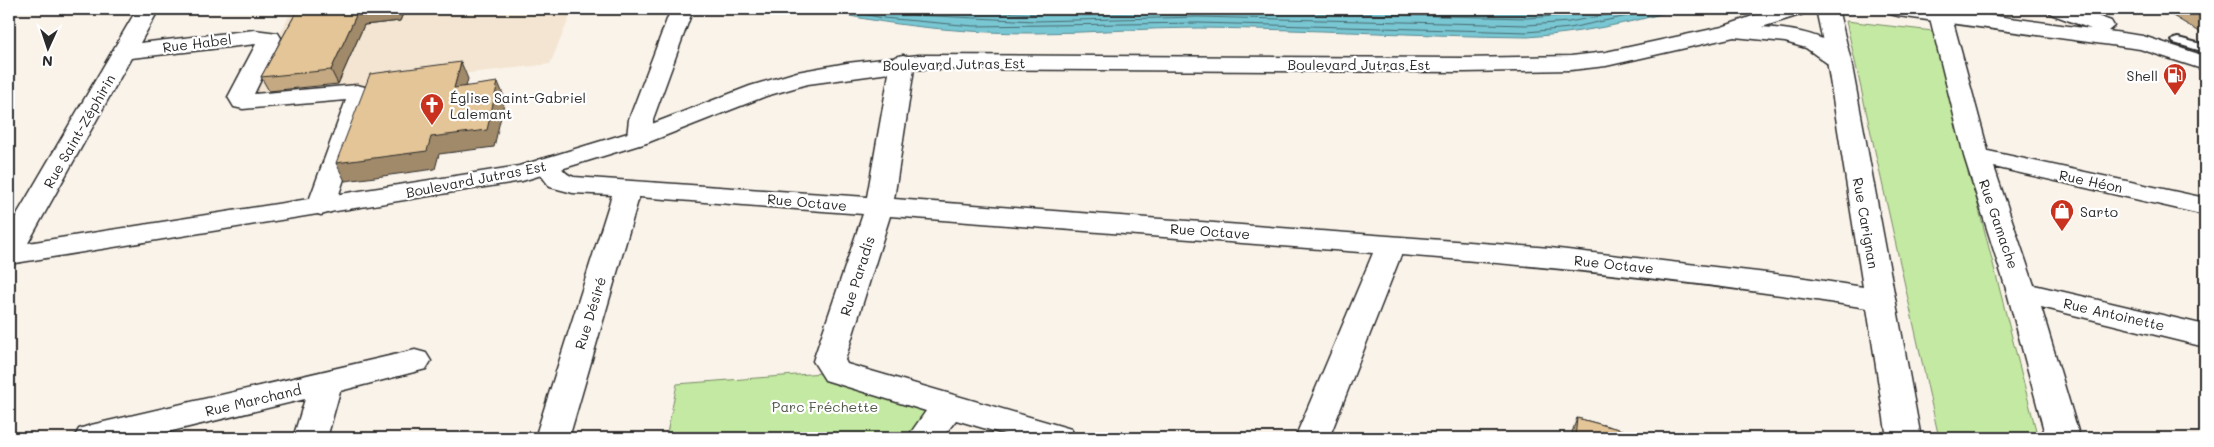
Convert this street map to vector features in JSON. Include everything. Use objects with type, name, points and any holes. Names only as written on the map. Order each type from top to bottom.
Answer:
[{"type":"street","name":"Rue Saint-Zéphirin","points":[[9,254],[148,9]]},
{"type":"street","points":[[640,137],[641,120],[682,9]]},
{"type":"street","name":"Boulevard Jutras Est","points":[[9,254],[522,173],[640,137],[758,91],[805,77],[903,62],[1572,64],[1606,59],[1728,32],[1795,9]]},
{"type":"street","name":"Rue Carignan","points":[[1827,9],[1839,62],[1904,438]]},
{"type":"street","points":[[1898,9],[1940,11],[2143,43],[2174,43],[2205,63]]},
{"type":"street","points":[[2059,9],[2143,43]]},
{"type":"street","name":"Rue Gamache","points":[[1940,11],[1976,156],[2022,292],[2063,438]]},
{"type":"street","points":[[1728,32],[1787,35],[1814,43],[1839,62]]},
{"type":"street","name":"Rue Habel","points":[[124,52],[254,36],[270,38],[240,97],[243,102],[357,92],[360,95],[321,206]]},
{"type":"street","name":"Rue Paradis","points":[[903,62],[879,208],[829,361],[836,372],[948,406]]},
{"type":"street","name":"Rue Héon","points":[[1976,156],[2205,206]]},
{"type":"street","name":"Rue Octave","points":[[547,166],[559,181],[573,185],[1550,257],[1792,286],[1879,300]]},
{"type":"street","name":"Rue Désiré","points":[[552,438],[628,188]]},
{"type":"street","points":[[1312,438],[1391,244]]},
{"type":"street","name":"Rue Antoinette","points":[[2022,292],[2205,336]]},
{"type":"street","name":"Rue Marchand","points":[[91,438],[415,361]]},
{"type":"street","points":[[310,438],[326,382]]},
{"type":"street","points":[[924,438],[948,406],[1059,438]]},
{"type":"lane","points":[[2174,43],[2205,49]]},
{"type":"shaded area","points":[[292,9],[573,9],[550,64],[251,98]]},
{"type":"green space","points":[[1846,21],[1933,31],[2038,438],[1939,438]]},
{"type":"green space","name":"Parc Fréchette","points":[[836,372],[948,406],[924,438],[666,438],[677,384]]},
{"type":"water","points":[[818,9],[1678,9],[1604,27],[1528,37],[1198,28],[1056,33],[981,32],[898,24]]},
{"type":"building","points":[[298,9],[378,9],[358,11],[331,70],[261,77]]},
{"type":"building","points":[[2193,9],[2205,9],[2205,16]]},
{"type":"building","name":"Église Saint-Gabriel Lalemant","points":[[461,62],[454,88],[498,82],[487,130],[431,137],[427,151],[336,163],[370,74]]},
{"type":"building","points":[[1577,418],[1652,438],[1575,438]]},
{"type":"place","name":"Shell","points":[[2175,96]]},
{"type":"place","name":"Église Saint-Gabriel Lalemant","points":[[432,126]]},
{"type":"place","name":"Sarto","points":[[2062,232]]}]
